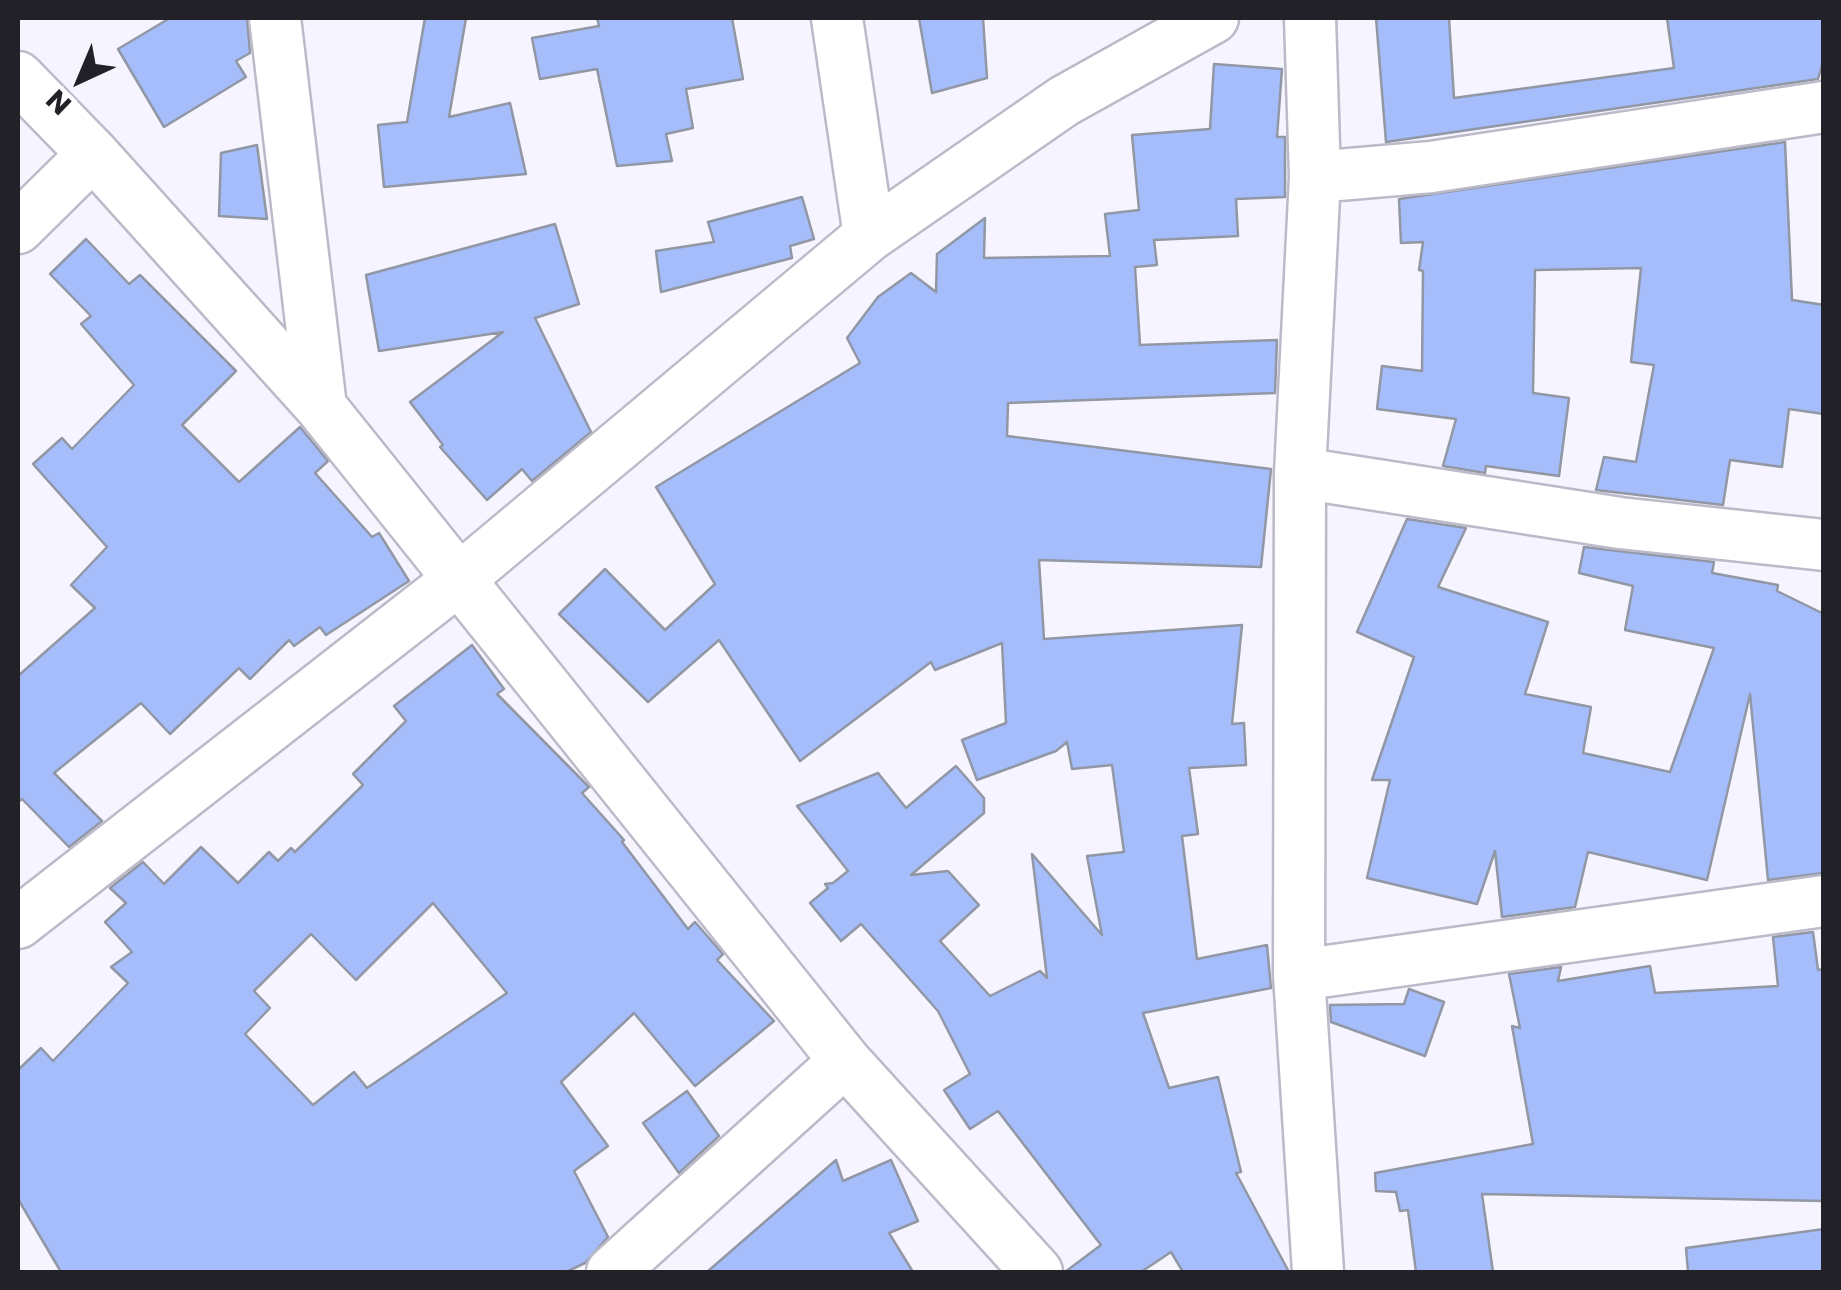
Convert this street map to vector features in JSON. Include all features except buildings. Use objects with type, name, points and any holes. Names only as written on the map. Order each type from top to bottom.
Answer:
[{"type":"street","points":[[275,18],[321,407]]},
{"type":"street","points":[[837,18],[869,236]]},
{"type":"street","points":[[18,923],[458,580],[869,236],[1064,102],[1214,18]]},
{"type":"street","points":[[1310,18],[1315,177],[1300,474],[1299,975],[1318,1272]]},
{"type":"street","points":[[18,77],[93,154],[321,407],[845,1060],[1037,1272]]},
{"type":"street","points":[[1315,177],[1431,168],[1824,107]]},
{"type":"street","points":[[18,228],[93,154]]},
{"type":"street","points":[[1300,474],[1620,524],[1824,546]]},
{"type":"street","points":[[1299,975],[1824,901]]},
{"type":"street","points":[[612,1272],[845,1060]]}]
